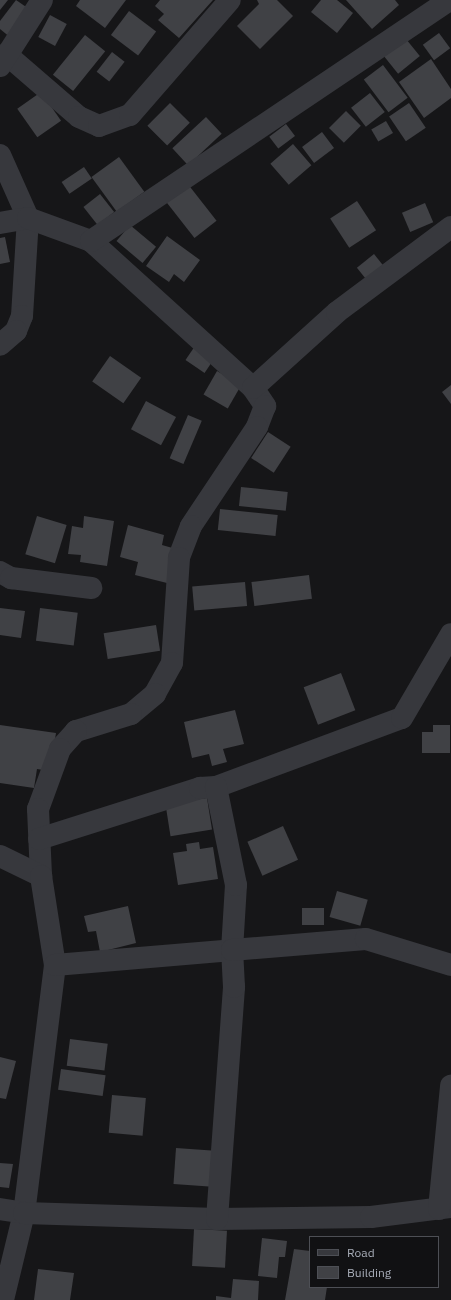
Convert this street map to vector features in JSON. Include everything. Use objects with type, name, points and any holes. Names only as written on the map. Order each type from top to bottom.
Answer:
[{"type":"street","points":[[42,0],[3,60],[79,117],[99,126],[130,115],[230,0]]},
{"type":"street","points":[[91,241],[449,0]]},
{"type":"street","points":[[0,155],[28,218],[22,316],[16,331],[0,345]]},
{"type":"street","points":[[0,223],[28,218],[91,241],[253,388],[265,406],[257,427],[191,526],[179,558],[172,663],[155,694],[131,714],[76,731],[60,749],[38,809],[41,876],[55,965],[24,1213],[3,1300]]},
{"type":"street","points":[[253,388],[337,312],[451,227]]},
{"type":"street","points":[[0,572],[11,578],[91,588]]},
{"type":"street","points":[[39,839],[200,788],[216,787],[402,718],[451,634]]},
{"type":"street","points":[[216,787],[236,885],[232,950],[234,987],[217,1218]]},
{"type":"street","points":[[0,856],[41,876]]},
{"type":"street","points":[[55,965],[366,940],[451,965]]},
{"type":"street","points":[[0,1209],[24,1213],[217,1218],[371,1217],[445,1208],[451,1086]]},
{"type":"building","points":[[0,0],[8,0],[0,10]]},
{"type":"building","points":[[16,0],[32,11],[11,38],[0,29],[0,21]]},
{"type":"building","points":[[80,0],[126,0],[105,28],[76,6]]},
{"type":"building","points":[[160,0],[213,0],[179,38],[158,20],[164,14],[155,6]]},
{"type":"building","points":[[257,0],[277,0],[293,16],[260,49],[237,26],[259,4]]},
{"type":"building","points":[[321,0],[337,0],[353,13],[337,33],[311,12]]},
{"type":"building","points":[[346,0],[395,0],[399,5],[372,29]]},
{"type":"building","points":[[129,11],[156,31],[138,55],[111,35]]},
{"type":"building","points":[[50,15],[67,24],[55,46],[38,37]]},
{"type":"building","points":[[439,33],[450,48],[434,60],[423,45]]},
{"type":"building","points":[[85,35],[105,51],[73,91],[53,75]]},
{"type":"building","points":[[406,39],[420,56],[398,74],[384,57]]},
{"type":"building","points":[[112,52],[125,62],[109,82],[97,72]]},
{"type":"building","points":[[431,59],[451,89],[451,98],[424,118],[399,82]]},
{"type":"building","points":[[383,65],[408,98],[389,112],[364,79]]},
{"type":"building","points":[[41,92],[61,121],[37,137],[17,109]]},
{"type":"building","points":[[370,93],[385,112],[366,127],[351,108]]},
{"type":"building","points":[[170,103],[190,123],[167,145],[147,126]]},
{"type":"building","points":[[409,103],[426,128],[406,141],[389,116]]},
{"type":"building","points":[[346,111],[361,126],[344,143],[329,128]]},
{"type":"building","points":[[206,117],[222,134],[188,165],[172,148]]},
{"type":"building","points":[[386,121],[393,133],[378,142],[371,130]]},
{"type":"building","points":[[286,124],[295,136],[278,149],[269,137]]},
{"type":"building","points":[[322,132],[334,148],[314,163],[302,147]]},
{"type":"building","points":[[293,144],[311,165],[289,185],[270,164]]},
{"type":"building","points":[[119,157],[144,192],[117,212],[91,177]]},
{"type":"building","points":[[84,167],[92,179],[69,194],[62,182]]},
{"type":"building","points":[[187,183],[217,221],[194,238],[165,200]]},
{"type":"building","points":[[100,194],[114,212],[98,225],[83,207]]},
{"type":"building","points":[[357,201],[376,230],[349,248],[330,218]]},
{"type":"building","points":[[425,203],[433,222],[410,232],[402,213]]},
{"type":"building","points":[[130,225],[156,247],[143,263],[117,241]]},
{"type":"building","points":[[167,236],[200,260],[184,282],[174,274],[169,282],[146,266]]},
{"type":"building","points":[[5,237],[10,262],[0,264],[0,238]]},
{"type":"building","points":[[374,254],[383,265],[366,279],[357,268]]},
{"type":"building","points":[[195,346],[214,359],[205,373],[185,360]]},
{"type":"building","points":[[110,356],[141,378],[123,403],[92,381]]},
{"type":"building","points":[[217,371],[241,385],[228,408],[204,394]]},
{"type":"building","points":[[451,385],[451,404],[442,392]]},
{"type":"building","points":[[146,401],[176,417],[161,445],[131,429]]},
{"type":"building","points":[[188,415],[202,421],[183,464],[170,458]]},
{"type":"building","points":[[268,432],[291,447],[274,473],[251,458]]},
{"type":"building","points":[[241,487],[288,492],[286,511],[239,506]]},
{"type":"building","points":[[220,509],[278,515],[275,536],[218,530]]},
{"type":"building","points":[[37,516],[67,525],[55,563],[25,554]]},
{"type":"building","points":[[84,516],[114,521],[107,566],[80,562],[81,555],[68,554],[72,526],[83,528]]},
{"type":"building","points":[[128,525],[164,535],[162,545],[176,549],[167,583],[135,575],[138,562],[120,557]]},
{"type":"building","points":[[309,575],[312,599],[254,606],[251,582]]},
{"type":"building","points":[[245,582],[247,606],[194,611],[192,587]]},
{"type":"building","points":[[0,608],[25,611],[21,638],[0,635]]},
{"type":"building","points":[[40,608],[78,613],[74,645],[36,641]]},
{"type":"building","points":[[156,625],[160,651],[108,659],[104,633]]},
{"type":"building","points":[[341,673],[355,710],[318,725],[304,687]]},
{"type":"building","points":[[235,710],[244,744],[223,749],[227,762],[212,766],[209,754],[192,758],[184,722]]},
{"type":"building","points":[[0,725],[56,733],[50,771],[37,769],[34,788],[0,783]]},
{"type":"building","points":[[433,725],[450,725],[450,753],[422,753],[422,732],[433,732]]},
{"type":"building","points":[[207,798],[212,830],[171,836],[166,805]]},
{"type":"building","points":[[283,826],[298,860],[262,876],[247,842]]},
{"type":"building","points":[[199,842],[200,849],[213,847],[218,879],[178,885],[173,853],[187,851],[186,844]]},
{"type":"building","points":[[337,891],[368,900],[360,926],[330,917]]},
{"type":"building","points":[[128,906],[136,943],[100,952],[96,931],[88,932],[84,916]]},
{"type":"building","points":[[302,908],[324,908],[324,925],[302,925]]},
{"type":"building","points":[[70,1039],[108,1044],[104,1070],[67,1066]]},
{"type":"building","points":[[0,1057],[16,1061],[6,1099],[0,1098]]},
{"type":"building","points":[[61,1069],[106,1075],[103,1096],[58,1090]]},
{"type":"building","points":[[112,1095],[146,1098],[143,1136],[109,1133]]},
{"type":"building","points":[[176,1148],[215,1151],[212,1187],[173,1184]]},
{"type":"building","points":[[0,1163],[13,1164],[9,1188],[0,1187]]},
{"type":"building","points":[[194,1229],[227,1231],[225,1268],[192,1266]]},
{"type":"building","points":[[262,1238],[287,1241],[285,1257],[279,1257],[277,1278],[258,1276]]},
{"type":"building","points":[[294,1249],[309,1251],[309,1288],[327,1288],[325,1300],[285,1300]]},
{"type":"building","points":[[38,1269],[74,1273],[70,1300],[34,1300]]},
{"type":"building","points":[[233,1279],[259,1281],[258,1300],[216,1300],[216,1296],[231,1298]]}]
